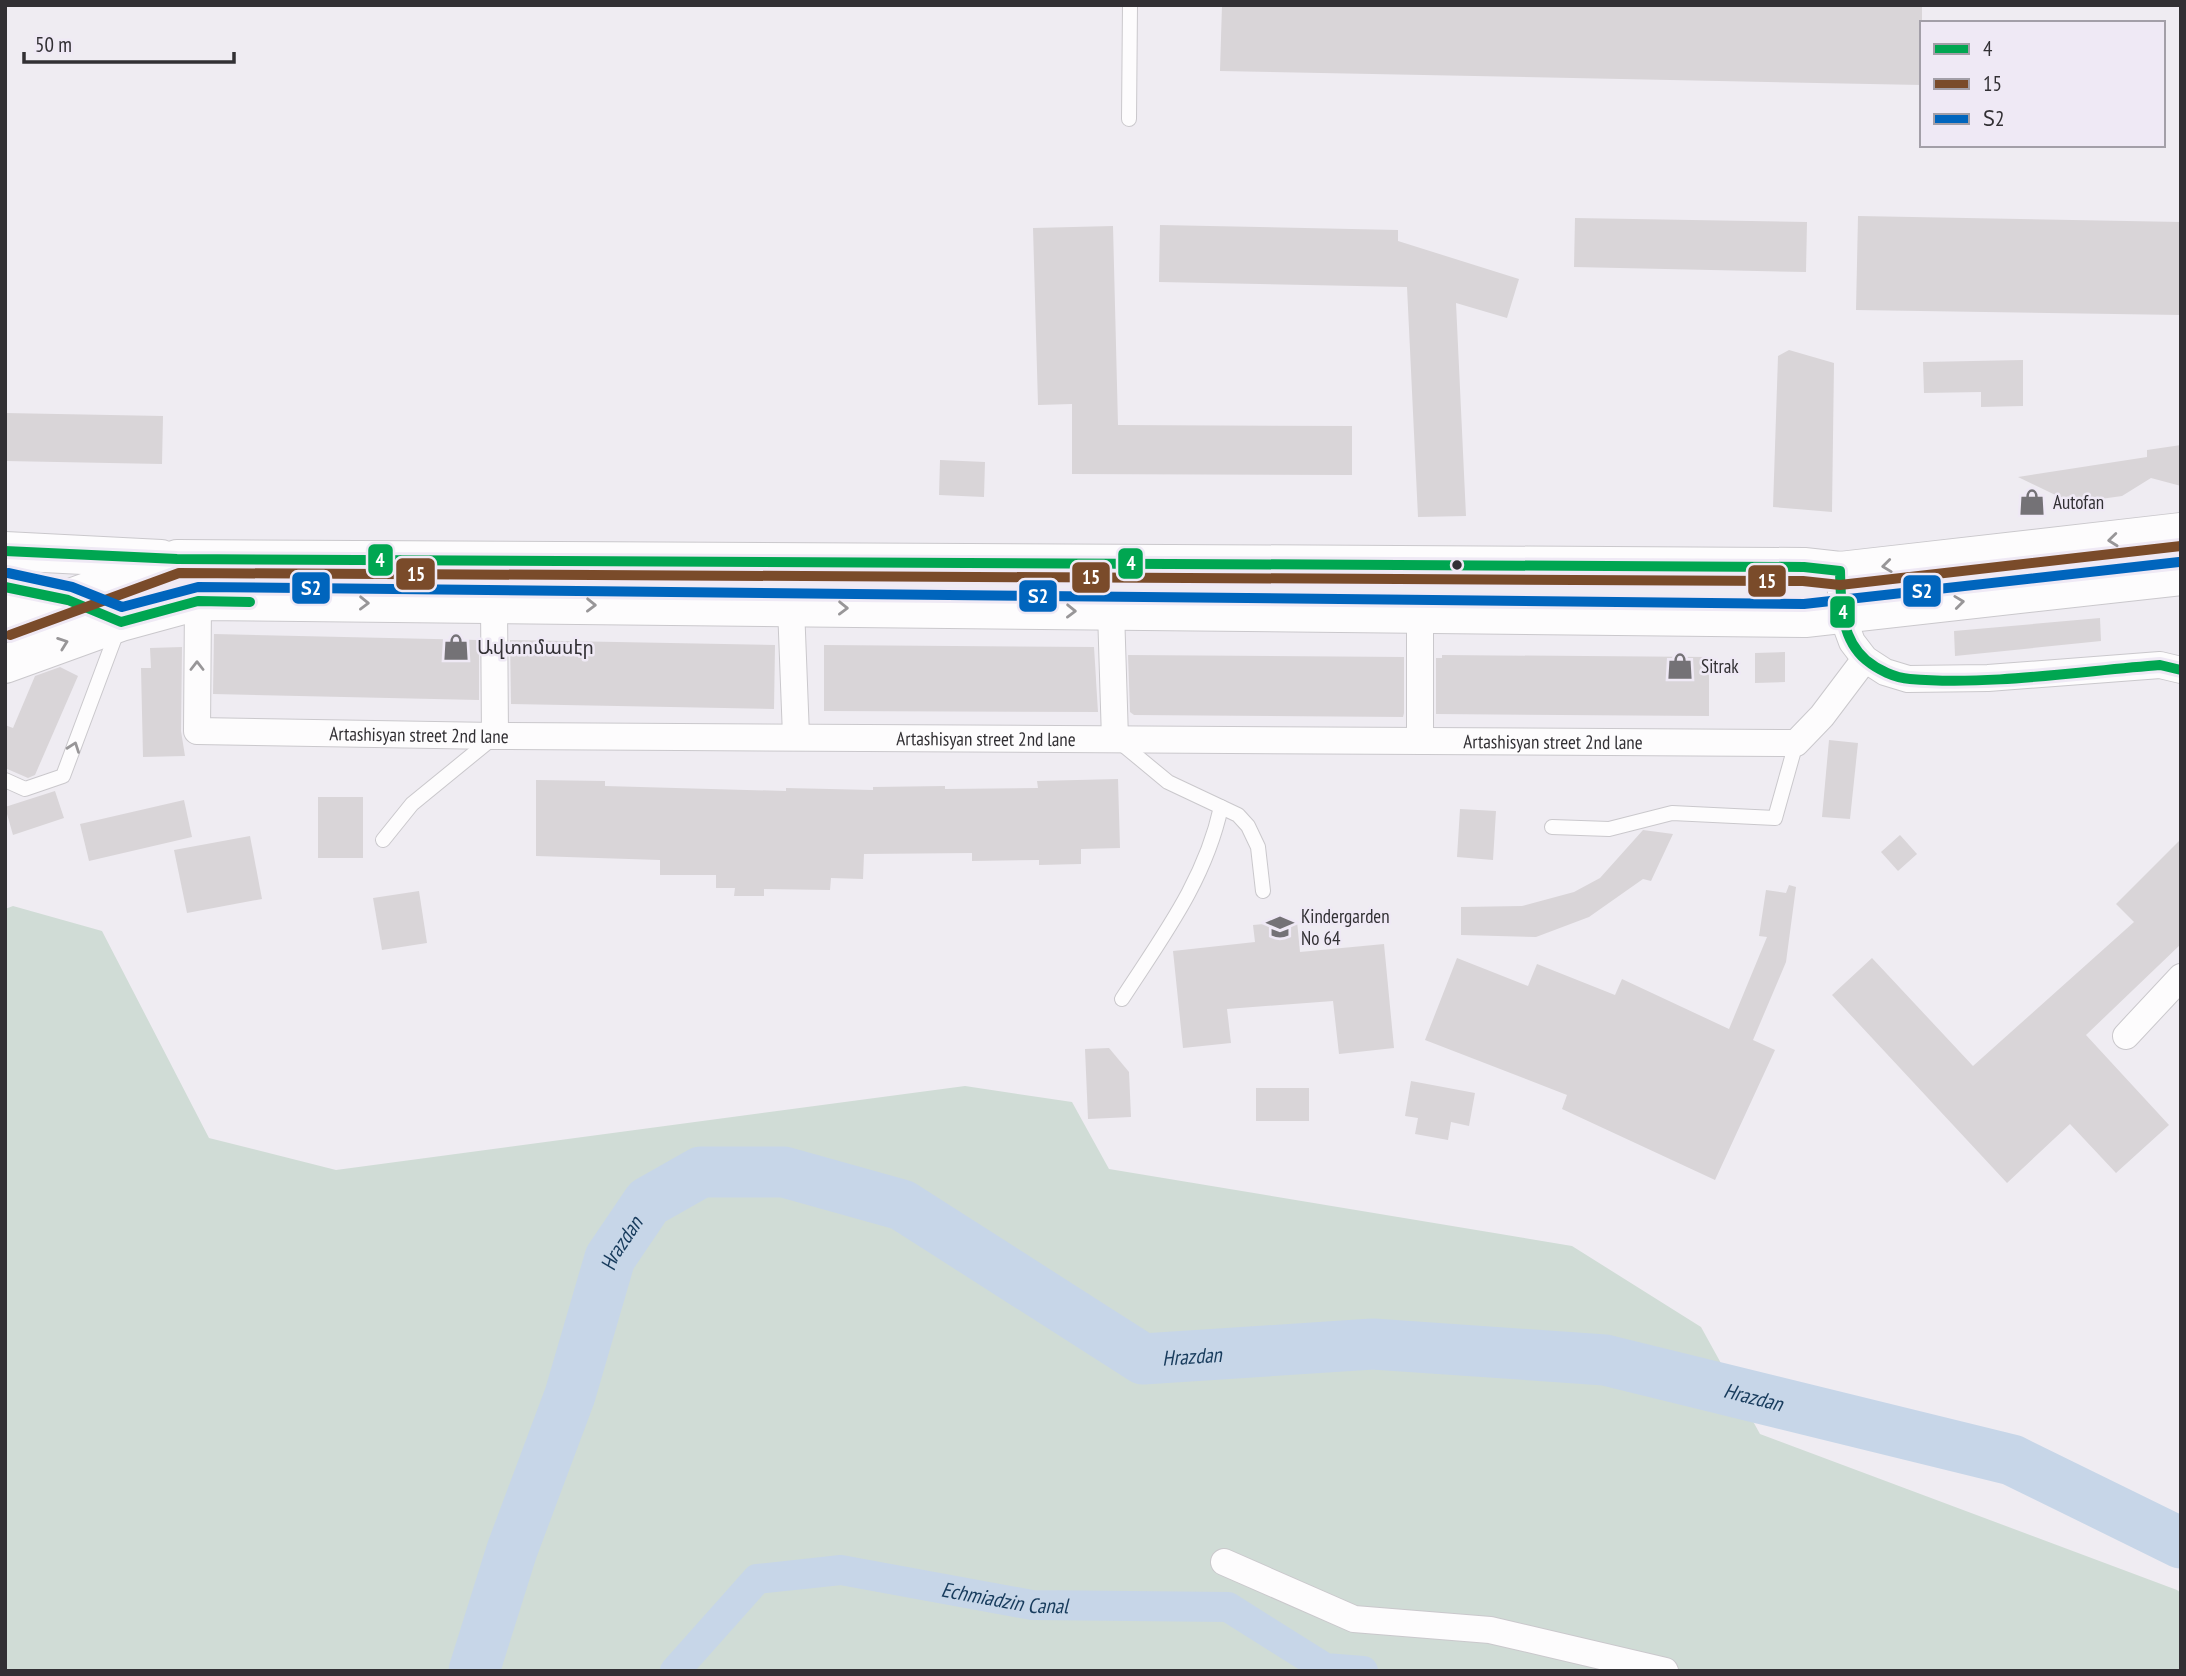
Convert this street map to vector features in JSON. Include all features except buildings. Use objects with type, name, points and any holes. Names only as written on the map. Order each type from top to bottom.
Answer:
[{"type":"main road","points":[[5,551],[177,559],[1804,567],[1840,571],[2181,532]]},
{"type":"main road","points":[[5,622],[177,559]]},
{"type":"main road","points":[[5,664],[121,622],[198,601],[1791,618],[1842,615],[2181,576]]},
{"type":"main road","points":[[5,587],[68,600],[121,622]]},
{"type":"street","points":[[1840,571],[1842,615],[1846,631],[1865,659],[1885,672],[1908,679],[1988,678],[2160,665],[2181,670]]},
{"type":"street","name":"Artashisyan street 2nd lane","points":[[198,601],[197,731],[495,736],[1796,743]]},
{"type":"street","points":[[494,604],[495,736]]},
{"type":"street","points":[[791,607],[796,736]]},
{"type":"street","points":[[1111,611],[1115,738]]},
{"type":"street","points":[[1420,614],[1420,741]]},
{"type":"street","points":[[1796,743],[1822,716],[1865,659]]},
{"type":"street","points":[[2126,1036],[2181,977]]},
{"type":"street","points":[[1224,1562],[1354,1619],[1490,1630],[1665,1671]]},
{"type":"lane","points":[[1129,119],[1130,5]]},
{"type":"lane","points":[[5,780],[25,789],[63,776],[121,622]]},
{"type":"lane","points":[[383,840],[412,804],[495,736]]},
{"type":"lane","points":[[1115,738],[1168,782],[1238,816],[1248,826],[1258,847],[1264,891]]},
{"type":"lane","points":[[1552,827],[1609,829],[1672,813],[1775,818],[1796,743]]},
{"type":"lane","points":[[1122,999],[1189,896],[1213,844],[1220,807]]},
{"type":"shaded area","points":[[13,906],[102,931],[209,1138],[336,1170],[965,1086],[1072,1102],[1109,1169],[1572,1246],[1701,1327],[1760,1434],[2177,1590],[2181,1593],[2181,1671],[5,1671],[5,909]]},
{"type":"waterway","name":"Hrazdan","points":[[474,1671],[512,1550],[570,1395],[610,1258],[648,1202],[701,1172],[784,1172],[902,1205],[1143,1359],[1373,1344],[1605,1360],[2012,1460],[2181,1543]]},
{"type":"waterway","name":"Echmiadzin Canal","points":[[675,1671],[757,1579],[841,1570],[1032,1605],[1228,1607],[1325,1668],[1363,1671]]},
{"type":"transit line","name":"15","points":[[10,635],[179,573],[1803,581],[1840,585],[2181,546]]},
{"type":"transit line","name":"4","points":[[5,551],[177,559],[1804,567],[1840,571],[1844,619],[1851,641],[1871,664],[1898,677],[1971,681],[2160,665],[2181,670]]},
{"type":"transit line","name":"Տ2","points":[[8,573],[72,587],[122,607],[198,587],[1804,604],[2179,562]]},
{"type":"transit line","name":"4","points":[[5,587],[68,600],[121,622],[198,601],[250,602]]},
{"type":"place","name":"Autofan","points":[[2032,502]]},
{"type":"place","name":"Ավտոմասէր","points":[[456,647]]},
{"type":"place","name":"Sitrak","points":[[1680,666]]},
{"type":"place","name":"Kindergarden No 64","points":[[1280,927]]}]
